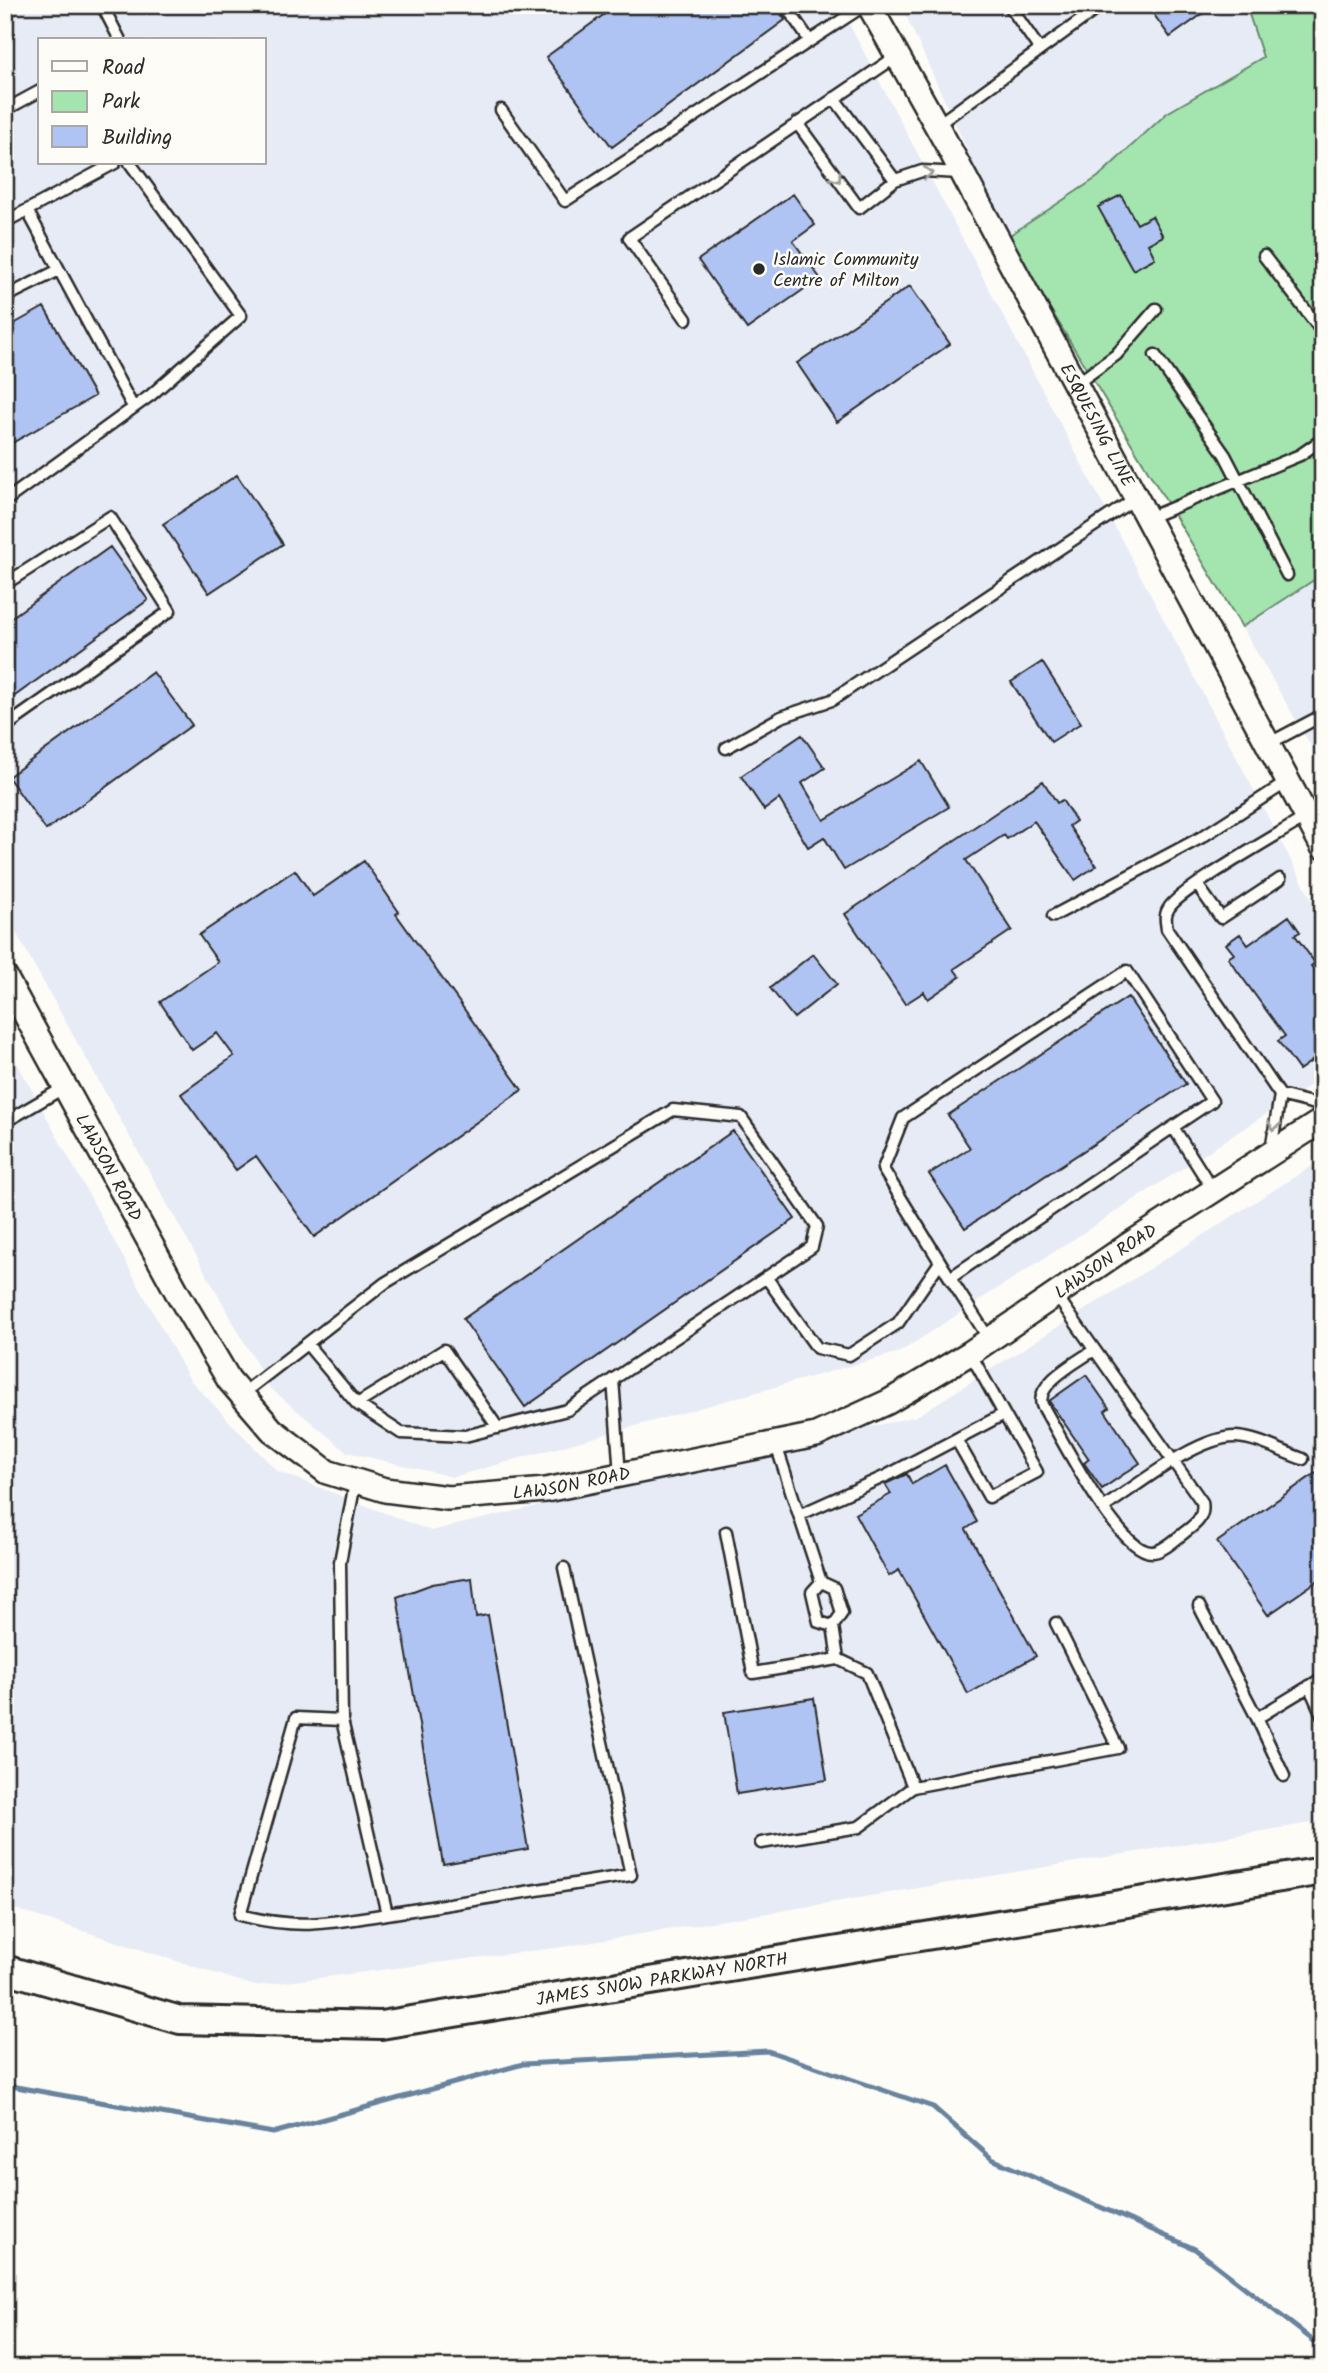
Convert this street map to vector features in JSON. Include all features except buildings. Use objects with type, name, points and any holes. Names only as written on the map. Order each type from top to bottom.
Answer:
[{"type":"main road","name":"JAMES SNOW PARKWAY NORTH","points":[[5,1969],[180,2020],[382,2025],[1323,1871]]},
{"type":"street","name":"ESQUESING LINE","points":[[867,5],[963,173],[1323,847]]},
{"type":"street","name":"LAWSON ROAD","points":[[5,977],[177,1292],[229,1380],[272,1430],[327,1472],[355,1483],[448,1498],[547,1490],[816,1435],[888,1402],[970,1353],[1213,1190],[1323,1120]]},
{"type":"lane","points":[[102,5],[119,38]]},
{"type":"lane","points":[[785,5],[810,41]]},
{"type":"lane","points":[[502,110],[565,201],[867,5]]},
{"type":"lane","points":[[1009,5],[1040,50]]},
{"type":"lane","points":[[937,125],[1102,5]]},
{"type":"lane","points":[[686,319],[629,238],[897,55]]},
{"type":"lane","points":[[5,110],[38,92]]},
{"type":"lane","points":[[835,98],[895,180]]},
{"type":"lane","points":[[797,123],[859,208],[895,180],[922,171],[963,173]]},
{"type":"lane","points":[[5,222],[112,164]]},
{"type":"lane","points":[[5,501],[133,407],[241,316],[131,164]]},
{"type":"lane","points":[[27,211],[133,407]]},
{"type":"lane","points":[[1264,256],[1323,332]]},
{"type":"lane","points":[[5,297],[59,270]]},
{"type":"lane","points":[[1075,384],[1116,355],[1156,309]]},
{"type":"lane","points":[[1154,355],[1225,455],[1287,575]]},
{"type":"lane","points":[[1147,518],[1300,455],[1323,439]]},
{"type":"lane","points":[[726,748],[781,717],[832,699],[1136,498]]},
{"type":"lane","points":[[5,584],[110,517],[170,611],[5,727]]},
{"type":"lane","points":[[1268,744],[1323,715]]},
{"type":"lane","points":[[1053,916],[1202,837],[1288,781]]},
{"type":"lane","points":[[1307,817],[1170,905],[1165,916],[1167,929],[1280,1095],[1323,1106]]},
{"type":"lane","points":[[1198,886],[1222,918],[1280,879]]},
{"type":"lane","points":[[950,1278],[1212,1101],[1127,971],[903,1118],[883,1169],[950,1278],[990,1340]]},
{"type":"lane","points":[[5,1122],[65,1087]]},
{"type":"lane","points":[[1270,1153],[1280,1095]]},
{"type":"lane","points":[[242,1395],[307,1344],[385,1283],[673,1110],[741,1117],[817,1226],[812,1247],[567,1410],[465,1436],[401,1433],[357,1404],[307,1344]]},
{"type":"lane","points":[[1173,1127],[1213,1190]]},
{"type":"lane","points":[[766,1277],[817,1348],[849,1355],[898,1323],[940,1262]]},
{"type":"lane","points":[[1056,1294],[1202,1502],[1203,1509],[1195,1525],[1160,1550],[1153,1552],[1135,1547],[1103,1508],[1040,1398],[1044,1388],[1094,1350]]},
{"type":"lane","points":[[357,1404],[444,1350],[498,1428]]},
{"type":"lane","points":[[957,1439],[989,1497],[1037,1472],[970,1353]]},
{"type":"lane","points":[[613,1379],[620,1476]]},
{"type":"lane","points":[[799,1516],[1004,1414]]},
{"type":"lane","points":[[1103,1508],[1199,1447],[1229,1438],[1256,1442],[1303,1460]]},
{"type":"lane","points":[[776,1445],[821,1582],[834,1588],[842,1613],[833,1626],[838,1659]]},
{"type":"lane","points":[[355,1483],[340,1562],[342,1720],[387,1914]]},
{"type":"lane","points":[[726,1532],[753,1673],[838,1659],[867,1674],[913,1787]]},
{"type":"lane","points":[[342,1720],[296,1718],[240,1915],[275,1925],[325,1924],[631,1874],[564,1569]]},
{"type":"lane","points":[[821,1582],[812,1592],[815,1608],[819,1622],[833,1626]]},
{"type":"lane","points":[[1199,1606],[1284,1776]]},
{"type":"lane","points":[[761,1843],[859,1827],[913,1787],[1118,1748],[1056,1623]]},
{"type":"lane","points":[[1257,1718],[1323,1678]]},
{"type":"lane","points":[[1309,1686],[1323,1717]]},
{"type":"shaded area","points":[[5,5],[839,5],[1323,921],[1323,1077],[900,1352],[453,1477],[347,1452],[270,1388],[5,913]]},
{"type":"shaded area","points":[[901,5],[1246,5],[1263,57],[1098,177],[1007,237]]},
{"type":"shaded area","points":[[1323,574],[1323,767],[1242,627]]},
{"type":"shaded area","points":[[5,1041],[190,1380],[277,1471],[431,1531],[917,1416],[1323,1159],[1323,1821],[562,1947],[255,1986],[5,1906]]},
{"type":"green space","points":[[1246,5],[1312,5],[1323,21],[1323,574],[1242,627],[1007,237],[1098,177],[1167,113],[1263,57]]},
{"type":"waterway","points":[[5,2085],[273,2133],[523,2064],[768,2051],[933,2107],[992,2159],[1195,2249],[1323,2348]]},
{"type":"place","name":"Islamic Community Centre of Milton","points":[[759,269]]}]
